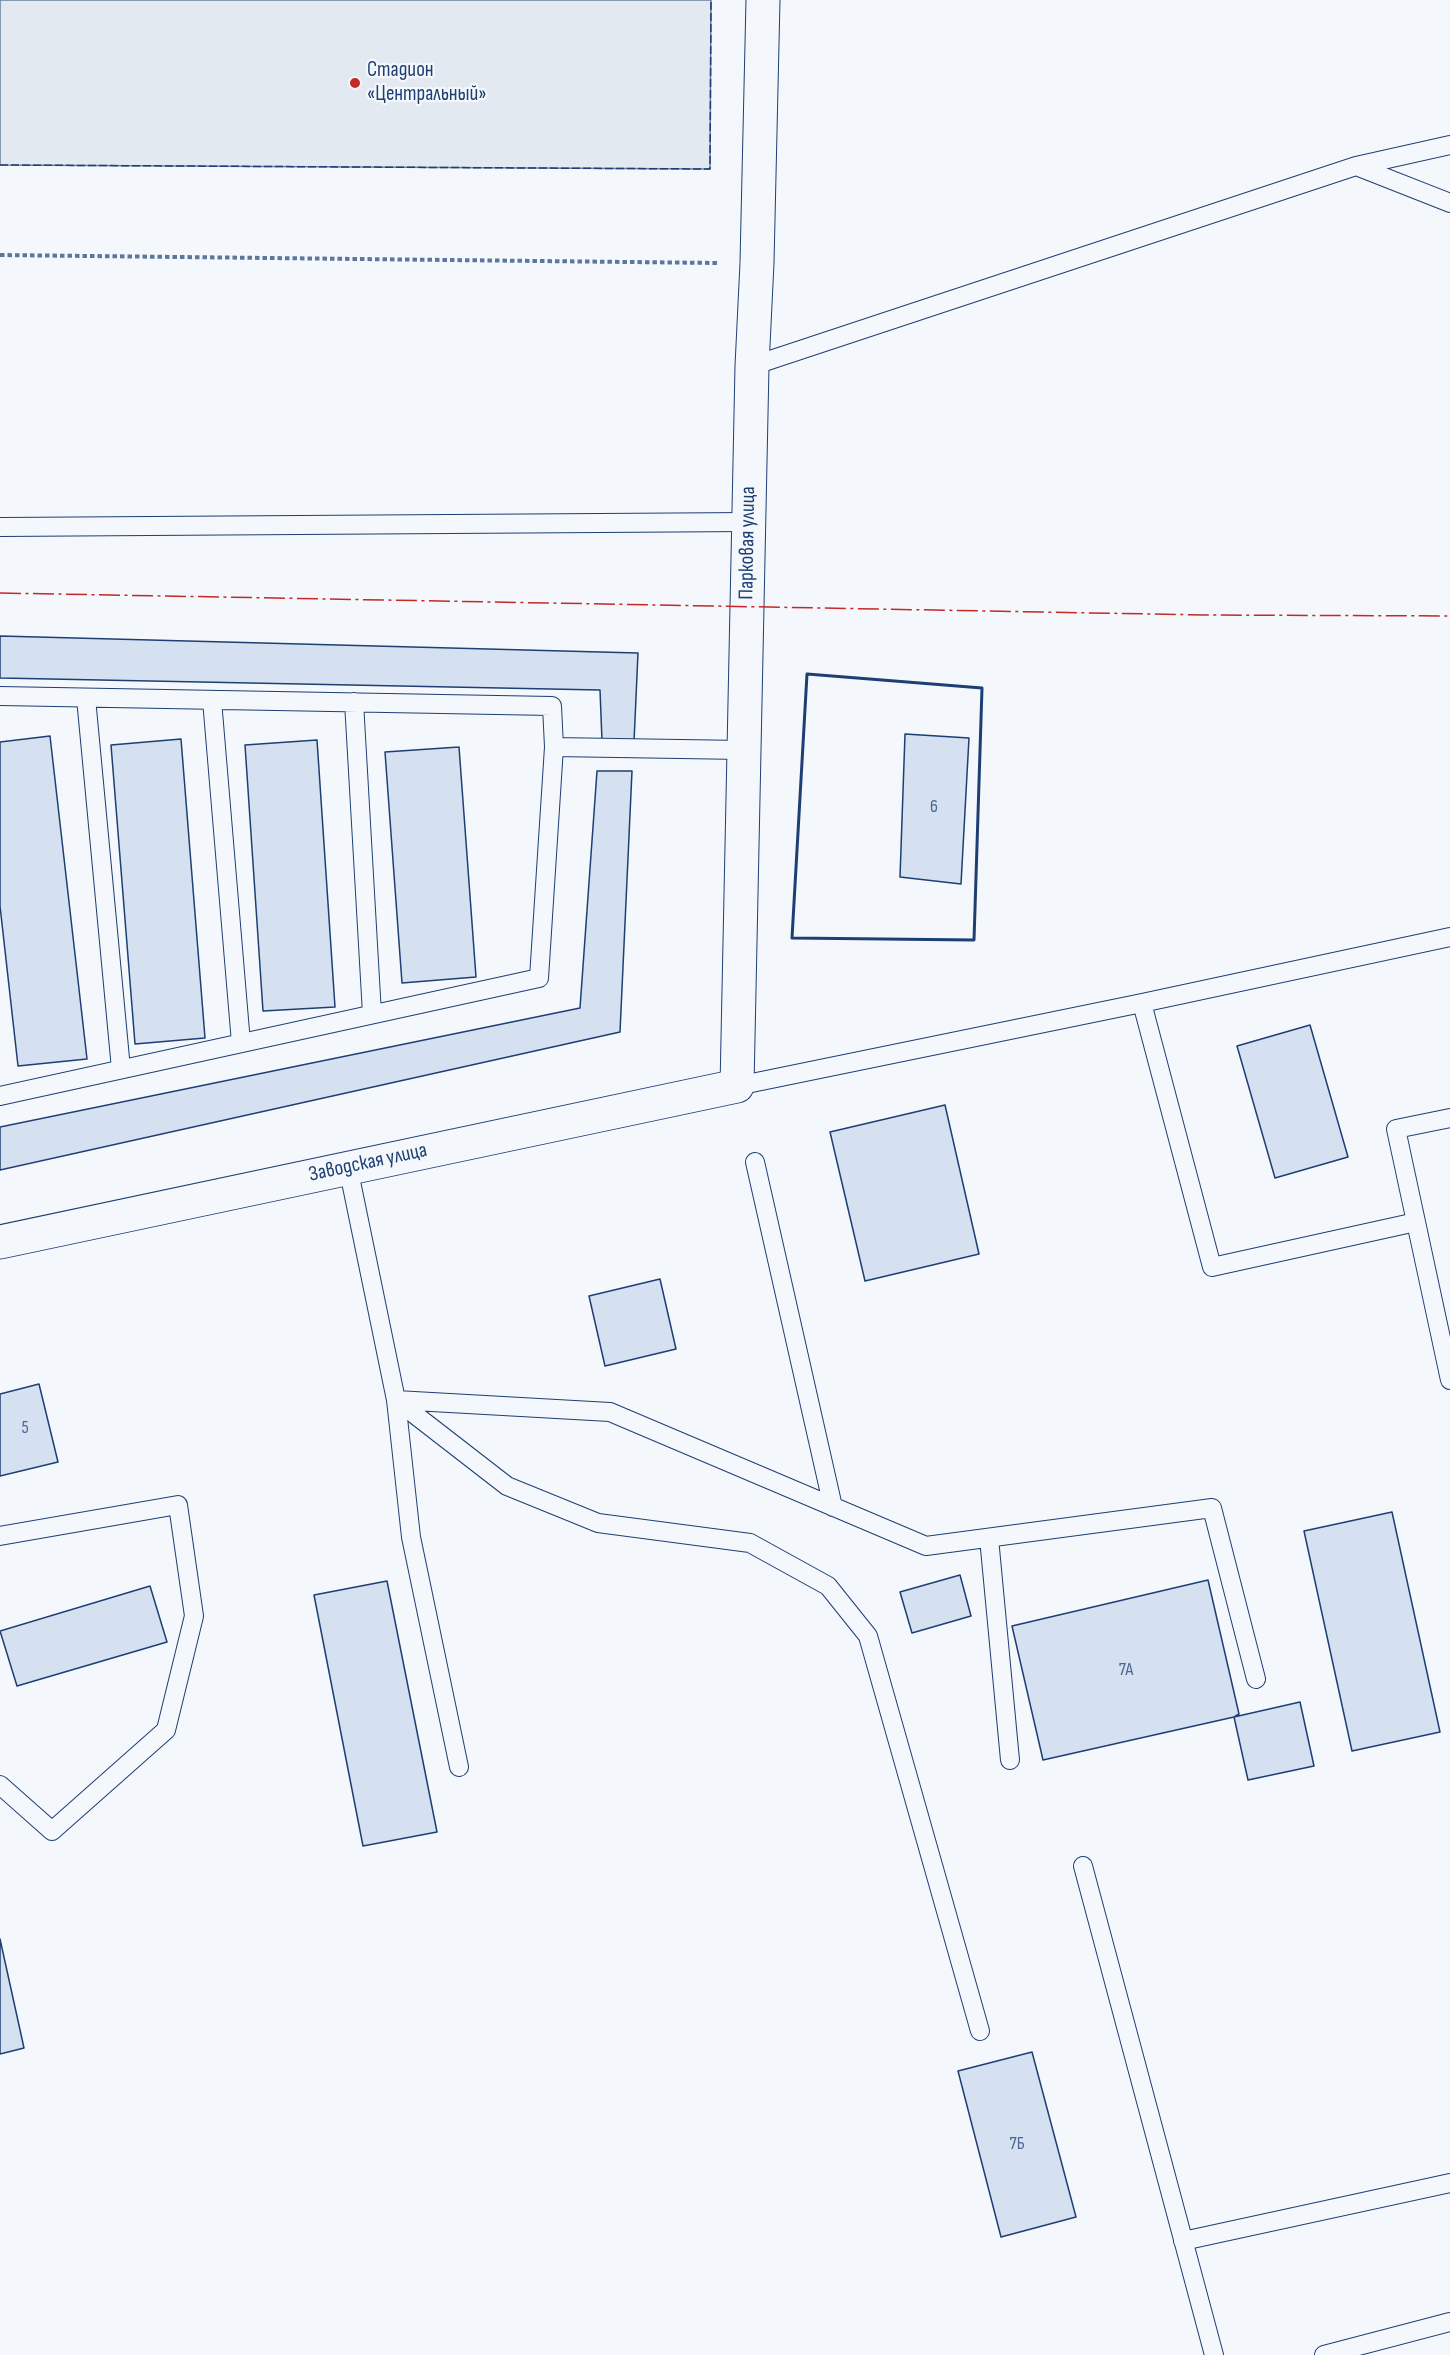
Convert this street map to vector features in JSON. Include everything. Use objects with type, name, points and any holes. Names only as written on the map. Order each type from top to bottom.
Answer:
[{"type":"street","name":"Парковая улица","points":[[736,1086],[752,366],[757,263],[763,0]]},
{"type":"street","name":"Заводская улица","points":[[0,1242],[736,1086]]},
{"type":"lane","points":[[752,366],[1356,166],[1450,145]]},
{"type":"lane","points":[[1356,166],[1450,203]]},
{"type":"lane","points":[[0,526],[749,522]]},
{"type":"lane","points":[[0,696],[552,706],[554,747],[539,978],[0,1096]]},
{"type":"lane","points":[[86,698],[121,1069]]},
{"type":"lane","points":[[212,700],[241,1043]]},
{"type":"lane","points":[[354,702],[372,1014]]},
{"type":"lane","points":[[554,747],[743,750]]},
{"type":"lane","points":[[736,1086],[1450,937]]},
{"type":"lane","points":[[1142,1003],[1212,1267],[1416,1222]]},
{"type":"lane","points":[[1450,1118],[1396,1129],[1450,1380]]},
{"type":"lane","points":[[755,1162],[833,1507]]},
{"type":"lane","points":[[348,1167],[396,1400],[411,1537],[459,1767]]},
{"type":"lane","points":[[396,1400],[610,1412],[926,1546],[1212,1508],[1256,1679]]},
{"type":"lane","points":[[396,1400],[507,1486],[597,1523],[750,1543],[828,1586],[868,1636],[980,2031]]},
{"type":"lane","points":[[0,1536],[178,1505],[194,1616],[166,1730],[52,1831],[0,1785]]},
{"type":"lane","points":[[989,1538],[1010,1760]]},
{"type":"lane","points":[[1083,1866],[1214,2355]]},
{"type":"lane","points":[[1183,2241],[1450,2183]]},
{"type":"lane","points":[[1324,2355],[1450,2322]]},
{"type":"path","points":[[0,255],[757,263]]},
{"type":"shaded area","name":"Стадион «Центральный»","points":[[0,0],[711,0],[710,169],[0,165]]},
{"type":"building","points":[[0,636],[638,653],[634,742],[602,741],[600,690],[0,678]]},
{"type":"building","points":[[905,734],[969,738],[961,884],[900,877]]},
{"type":"building","points":[[50,736],[87,1059],[18,1066],[0,906],[0,742]]},
{"type":"building","points":[[181,739],[205,1038],[135,1044],[111,745]]},
{"type":"building","points":[[317,740],[335,1007],[263,1011],[245,745]]},
{"type":"building","points":[[459,747],[476,977],[402,983],[385,752]]},
{"type":"building","points":[[597,771],[632,771],[620,1032],[0,1170],[0,1127],[580,1008]]},
{"type":"building","points":[[1310,1025],[1348,1157],[1275,1178],[1237,1046]]},
{"type":"building","points":[[945,1105],[979,1254],[865,1281],[830,1132]]},
{"type":"building","points":[[660,1279],[676,1349],[605,1366],[589,1296]]},
{"type":"building","points":[[39,1384],[58,1462],[0,1476],[0,1394]]},
{"type":"building","points":[[1392,1512],[1440,1732],[1352,1751],[1304,1531]]},
{"type":"building","points":[[960,1575],[971,1616],[912,1633],[900,1592]]},
{"type":"building","points":[[1208,1580],[1239,1714],[1043,1760],[1012,1626]]},
{"type":"building","points":[[387,1581],[437,1832],[363,1846],[314,1595]]},
{"type":"building","points":[[150,1586],[167,1642],[17,1686],[0,1631]]},
{"type":"building","points":[[1300,1702],[1314,1766],[1248,1780],[1234,1717]]},
{"type":"building","points":[[0,1939],[24,2048],[0,2054]]},
{"type":"building","points":[[1032,2052],[1076,2217],[1001,2237],[958,2071]]},
{"type":"fence","points":[[0,165],[710,169],[711,0]]},
{"type":"wall","points":[[807,674],[982,688],[974,940],[792,938],[807,674]]},
{"type":"power","points":[[0,593],[1205,615],[1450,616]]},
{"type":"place","name":"Стадион «Центральный»","points":[[355,83]]}]
